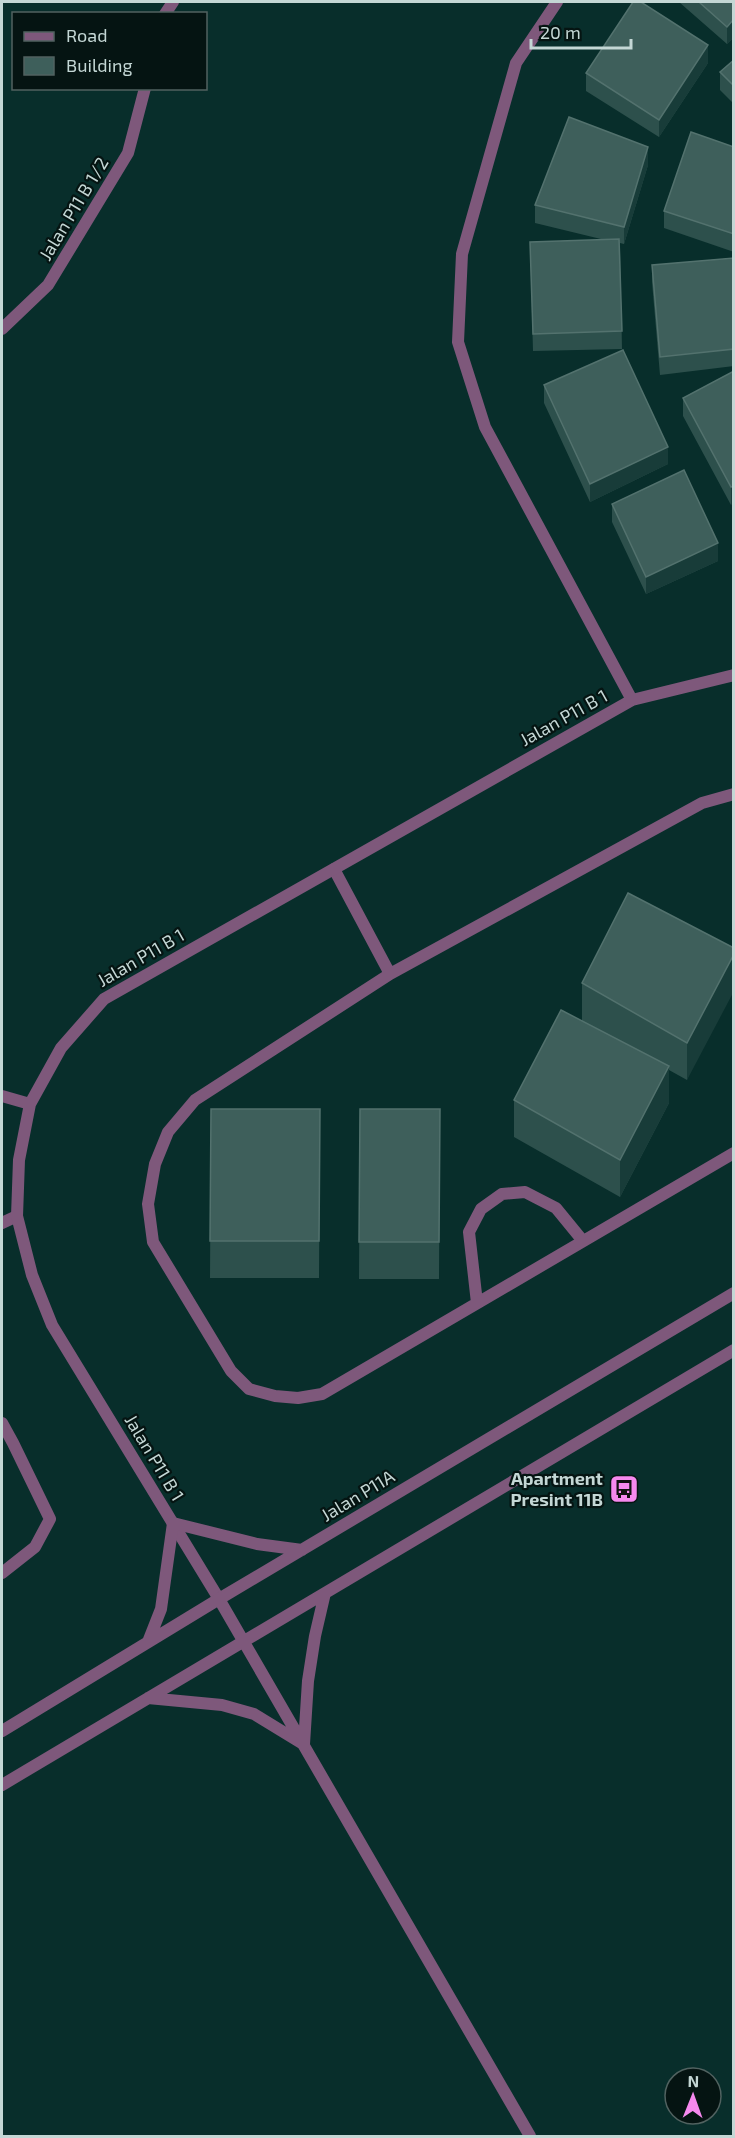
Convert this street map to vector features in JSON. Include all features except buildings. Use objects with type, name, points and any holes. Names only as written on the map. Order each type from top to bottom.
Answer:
[{"type":"street","points":[[557,2],[516,63],[462,254],[458,342],[485,428],[632,700]]},
{"type":"street","name":"Jalan P11 B 1/2","points":[[2,329],[48,285],[128,153],[144,90]]},
{"type":"street","name":"Jalan P11 B 1","points":[[530,2136],[244,1641],[52,1325],[32,1275],[17,1216],[19,1160],[30,1104],[61,1048],[104,999],[632,700],[734,675]]},
{"type":"street","points":[[734,794],[702,802],[390,974],[195,1100],[168,1132],[155,1164],[148,1204],[153,1242],[231,1371],[249,1389],[275,1396],[298,1398],[322,1394],[734,1153]]},
{"type":"street","points":[[334,869],[390,974]]},
{"type":"street","points":[[2,1096],[30,1104]]},
{"type":"street","points":[[477,1304],[469,1232],[481,1209],[502,1194],[525,1192],[556,1208],[583,1241]]},
{"type":"street","points":[[2,1223],[17,1216]]},
{"type":"street","name":"Jalan P11A","points":[[2,1731],[219,1599],[734,1293]]},
{"type":"street","points":[[2,1785],[734,1350]]},
{"type":"street","points":[[2,1423],[50,1519],[35,1547],[2,1573]]},
{"type":"street","points":[[148,1642],[161,1609],[173,1523],[257,1544],[302,1550]]},
{"type":"street","points":[[148,1698],[222,1705],[254,1714],[304,1745],[308,1681],[325,1593]]},
{"type":"place","name":"Apartment Presint 11B","points":[[624,1489]]}]
